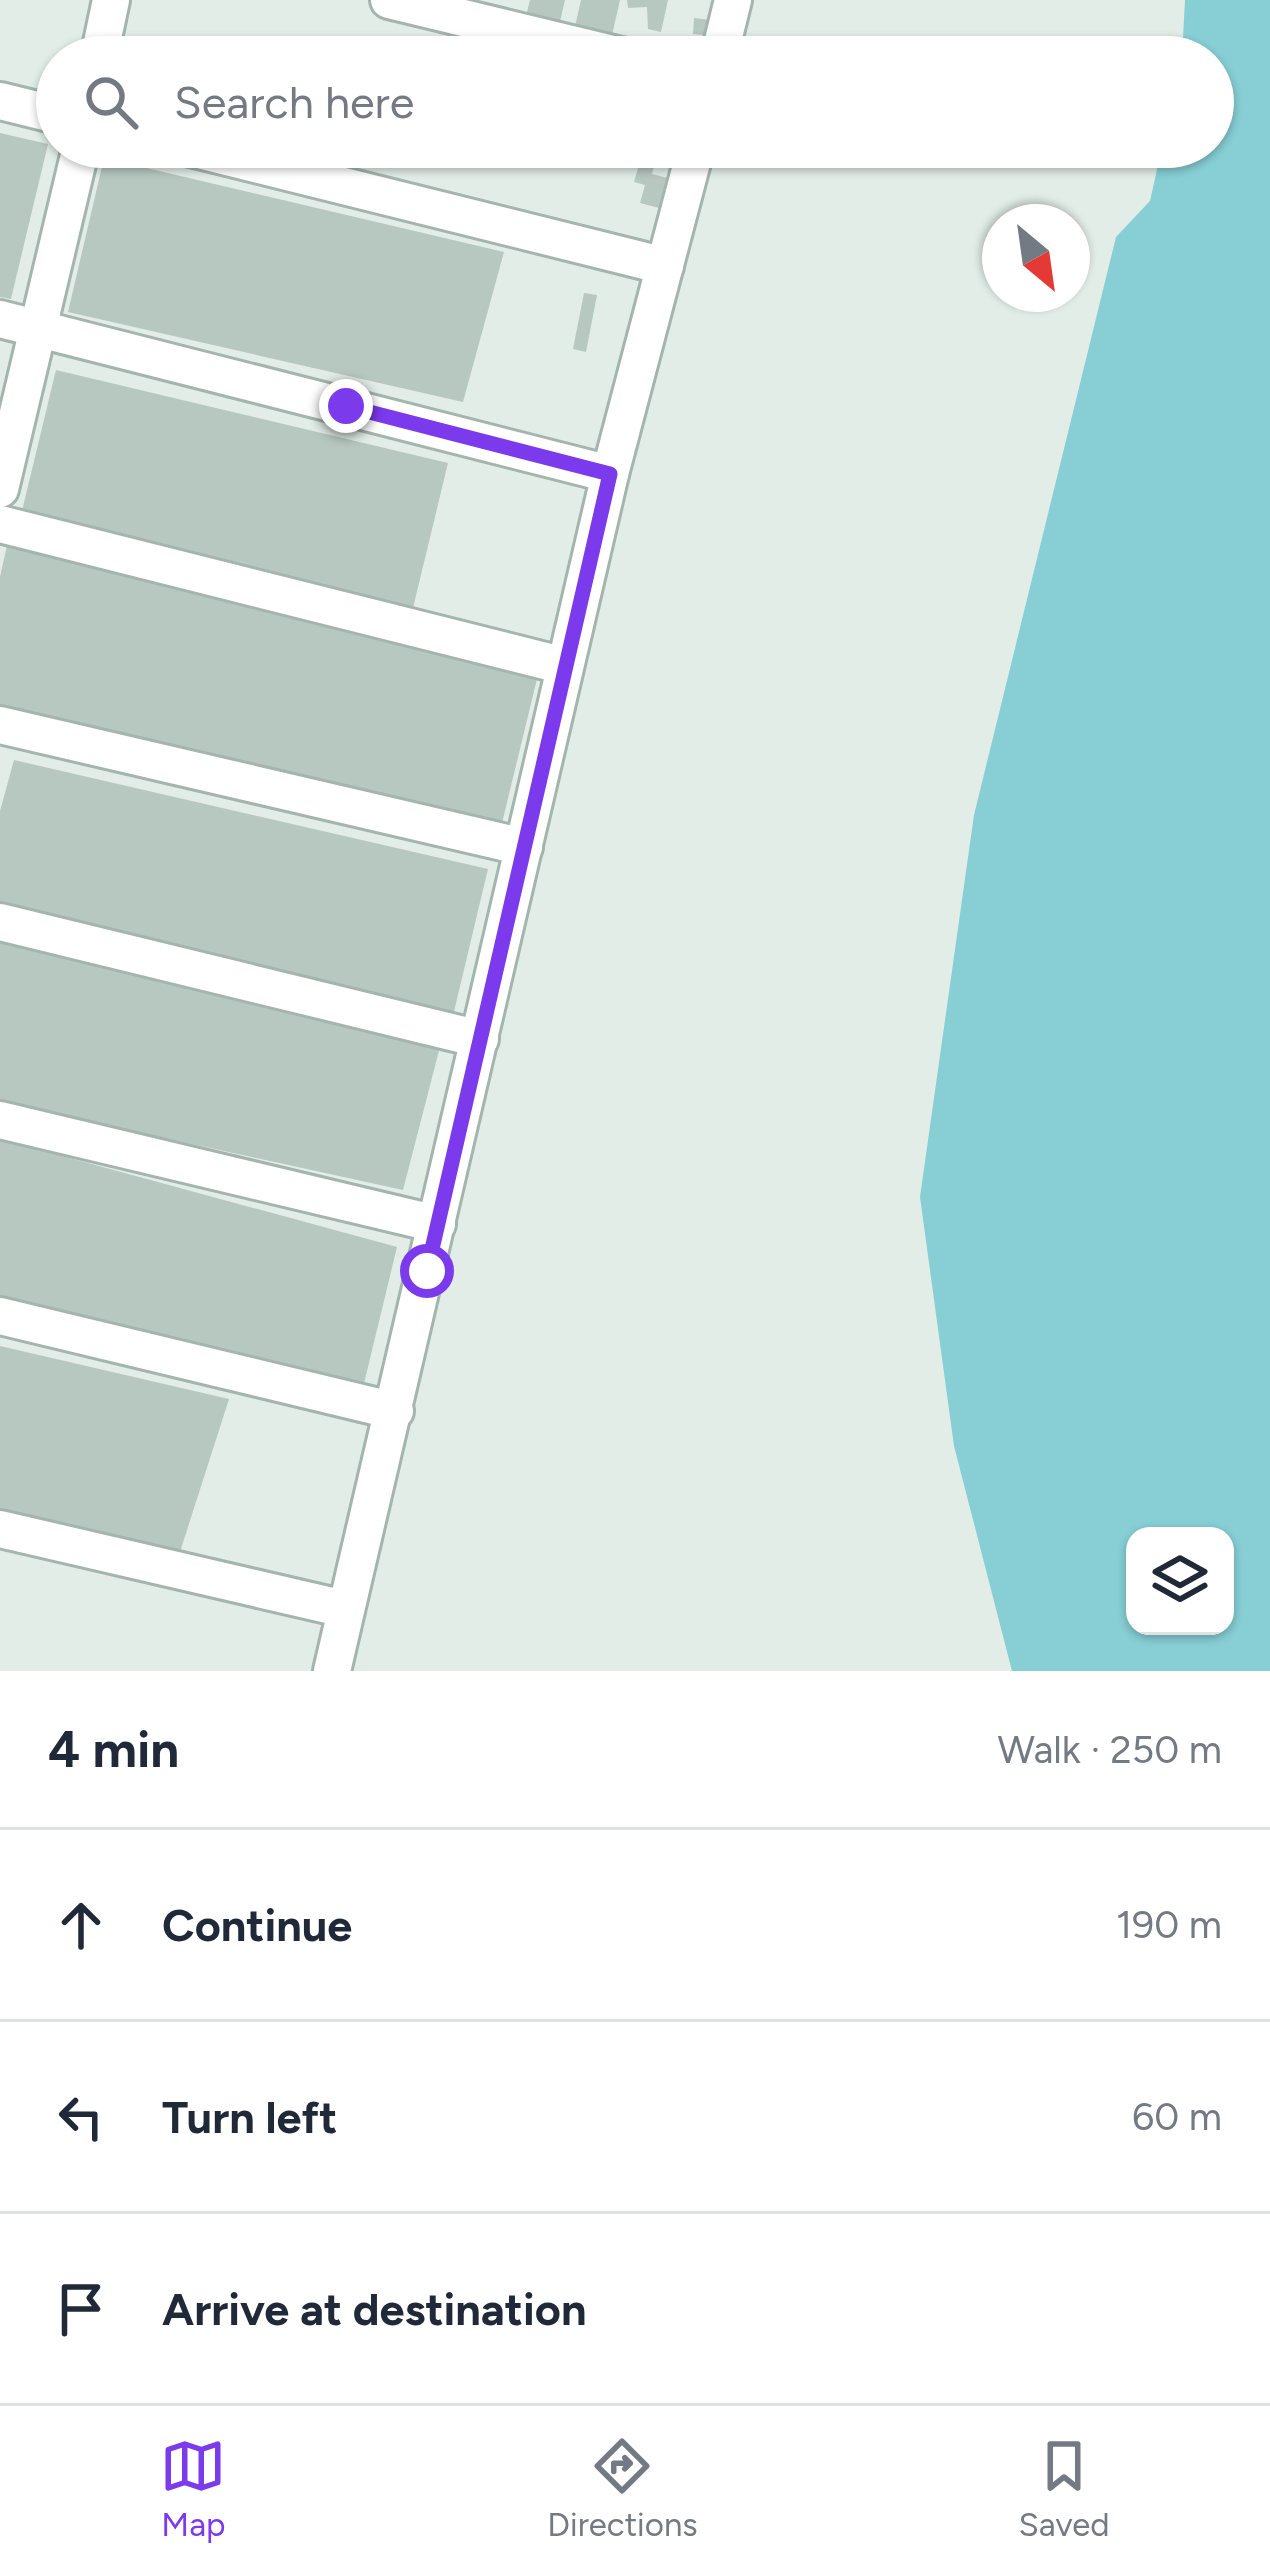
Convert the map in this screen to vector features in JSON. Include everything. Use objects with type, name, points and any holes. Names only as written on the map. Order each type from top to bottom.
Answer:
[{"type":"street","points":[[103,36],[111,0]]},
{"type":"street","points":[[389,0],[538,36]]},
{"type":"street","points":[[724,36],[733,0]]},
{"type":"street","points":[[0,101],[36,110]]},
{"type":"street","points":[[0,489],[76,168]]},
{"type":"street","points":[[271,168],[665,266]]},
{"type":"street","points":[[332,1671],[610,474],[691,168]]},
{"type":"street","points":[[0,319],[610,474]]},
{"type":"street","points":[[0,524],[566,666]]},
{"type":"street","points":[[0,725],[524,847]]},
{"type":"street","points":[[0,922],[480,1039]]},
{"type":"street","points":[[0,1120],[437,1225]]},
{"type":"street","points":[[0,1316],[395,1412]]},
{"type":"street","points":[[0,1529],[345,1610]]},
{"type":"water","points":[[1185,0],[1270,0],[1270,1671],[1012,1671],[954,1446],[920,1197],[974,815],[1116,237],[1150,201],[1157,168],[1234,168],[1234,36],[1183,36]]},
{"type":"building","points":[[530,0],[565,0],[558,30],[525,20]]},
{"type":"building","points":[[581,0],[620,0],[612,36],[573,35]]},
{"type":"building","points":[[627,0],[668,0],[661,32],[648,29],[647,7],[628,8]]},
{"type":"building","points":[[694,18],[711,20],[715,36],[693,34]]},
{"type":"building","points":[[0,133],[36,141],[36,168],[42,168],[11,299],[0,297]]},
{"type":"building","points":[[102,168],[147,168],[504,252],[463,402],[68,312]]},
{"type":"building","points":[[638,168],[654,168],[652,174],[680,181],[671,211],[640,203],[645,185],[634,182]]},
{"type":"building","points":[[584,293],[597,295],[586,352],[573,349]]},
{"type":"building","points":[[56,370],[448,463],[413,608],[21,515]]},
{"type":"building","points":[[8,541],[537,679],[502,823],[0,719],[0,577]]},
{"type":"building","points":[[14,760],[488,869],[452,1020],[0,909],[0,811]]},
{"type":"building","points":[[0,933],[441,1043],[403,1190],[0,1102]]},
{"type":"building","points":[[0,1139],[397,1247],[361,1396],[0,1308]]},
{"type":"building","points":[[0,1346],[229,1399],[179,1555],[0,1511]]},
{"type":"route","points":[[346,406],[610,474],[427,1271]]}]
